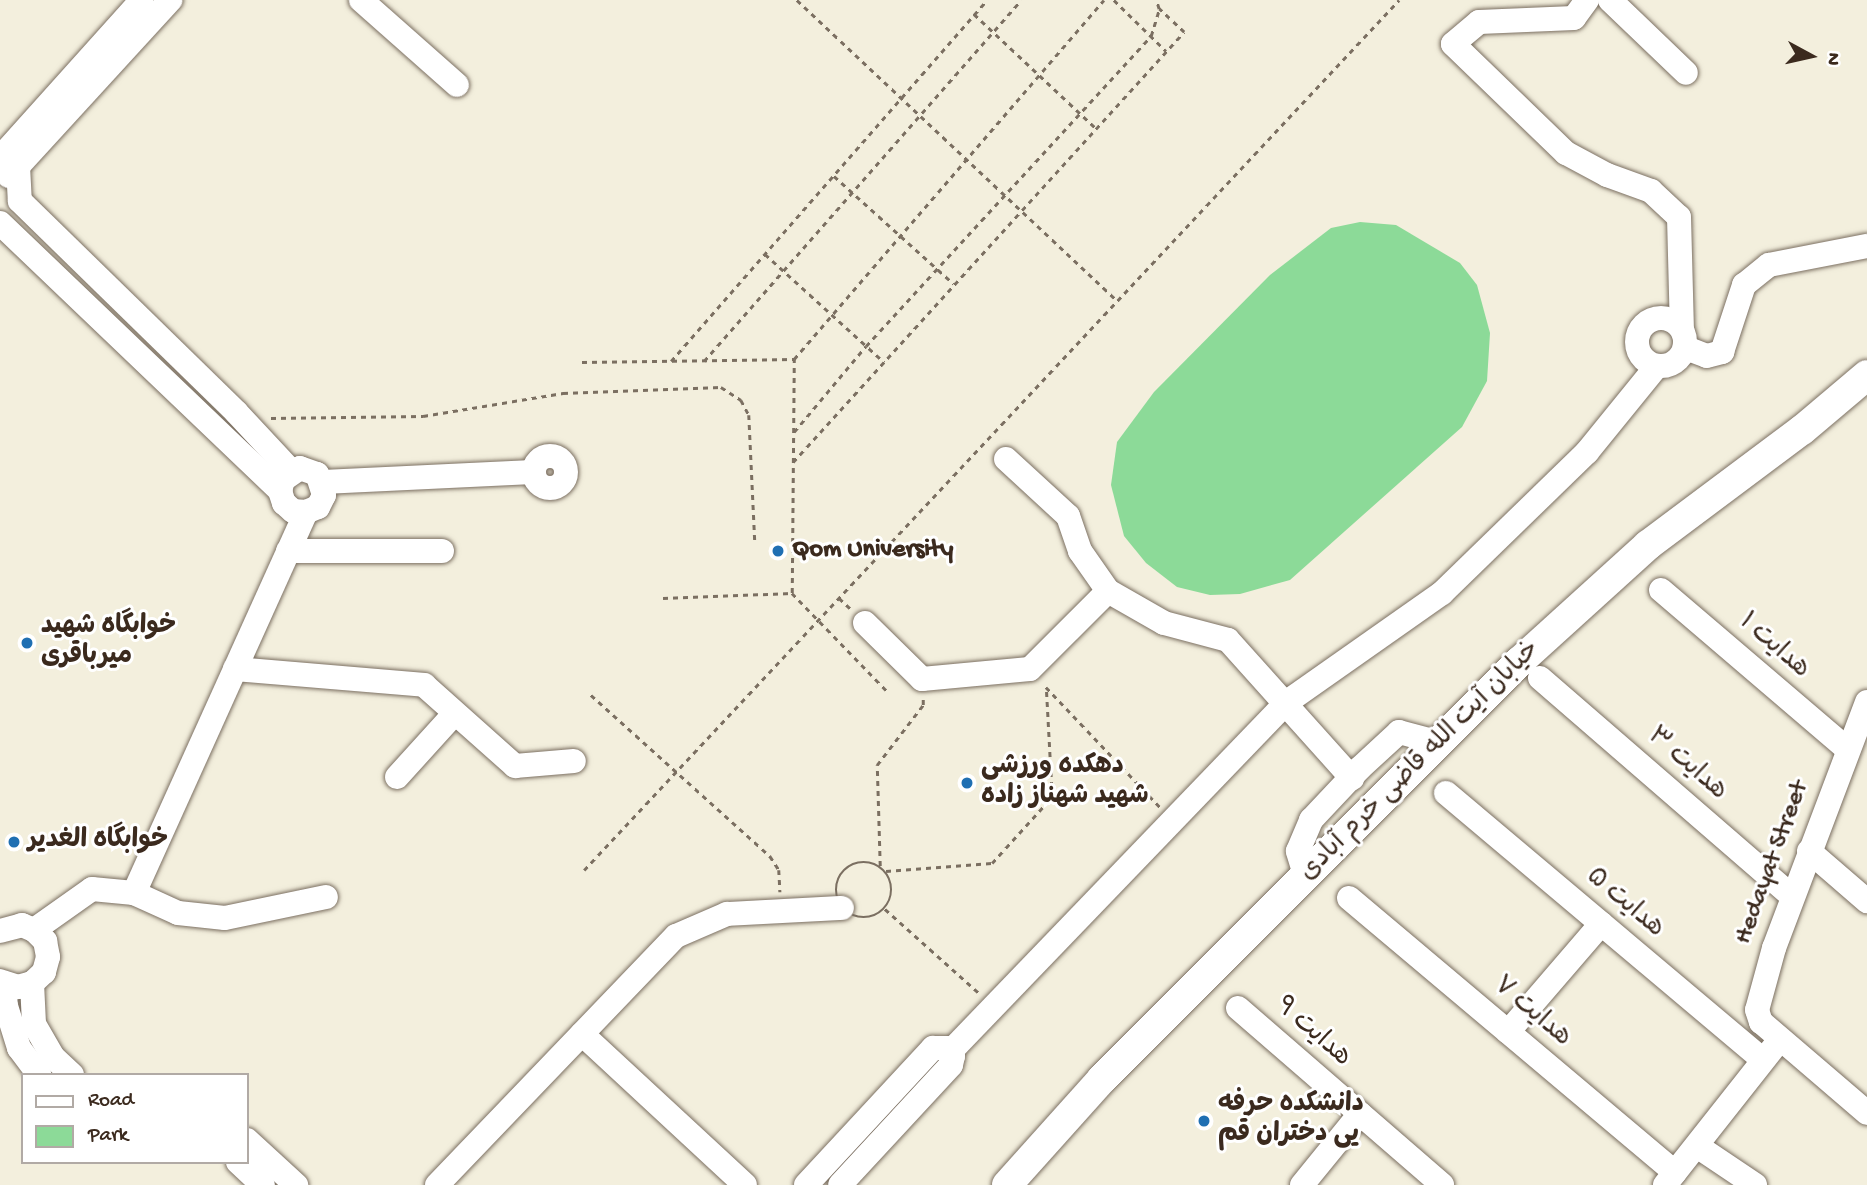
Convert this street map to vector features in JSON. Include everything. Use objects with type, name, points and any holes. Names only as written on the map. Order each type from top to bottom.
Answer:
[{"type":"main road","name":"خیابان آیت الله قاضی خرم آبادی","points":[[1007,1185],[1102,1079],[1306,877],[1437,742],[1648,545],[1802,430],[1861,382]]},
{"type":"street","points":[[7,181],[142,0]]},
{"type":"street","points":[[7,181],[170,0]]},
{"type":"street","points":[[361,0],[457,85]]},
{"type":"street","points":[[840,1185],[948,1069],[951,1051],[1171,819],[1287,702],[1442,593],[1587,452],[1656,367],[1675,363],[1684,338],[1679,217],[1651,191],[1607,175],[1566,153],[1453,44],[1479,22],[1574,18],[1587,0]]},
{"type":"street","points":[[1611,0],[1686,73]]},
{"type":"street","points":[[7,181],[236,412],[285,481],[293,511],[306,512],[317,507],[324,495],[323,482],[309,469],[285,481]]},
{"type":"street","points":[[0,223],[285,481]]},
{"type":"street","points":[[1656,367],[1640,356],[1637,337],[1647,321],[1667,318],[1684,338],[1707,356],[1722,352],[1744,285],[1769,265],[1867,246]]},
{"type":"street","points":[[1006,459],[1068,516],[1080,551],[1108,591],[1164,623],[1228,640],[1287,702],[1352,778]]},
{"type":"street","points":[[323,482],[533,472]]},
{"type":"street","points":[[134,893],[306,512]]},
{"type":"street","points":[[288,551],[442,551]]},
{"type":"street","name":"هدایت ۱","points":[[1661,590],[1847,749]]},
{"type":"street","points":[[865,623],[922,679],[1038,678],[1108,591]]},
{"type":"street","points":[[235,669],[424,685],[515,765],[574,761]]},
{"type":"street","name":"هدایت ۳","points":[[1540,678],[1792,896]]},
{"type":"street","name":"Hedayat Street","points":[[1867,702],[1792,896],[1757,1010],[1761,1022],[1867,1113]]},
{"type":"street","points":[[397,777],[456,713]]},
{"type":"street","points":[[1306,877],[1298,851],[1311,820],[1399,732],[1437,742]]},
{"type":"street","name":"هدایت ۵","points":[[1446,793],[1763,1060]]},
{"type":"street","points":[[1809,851],[1867,901]]},
{"type":"street","points":[[34,930],[92,889],[134,893],[178,913],[225,918],[326,897]]},
{"type":"street","name":"هدایت ۷","points":[[1349,898],[1508,1032],[1670,1179]]},
{"type":"street","points":[[438,1185],[676,936],[727,914],[842,908]]},
{"type":"street","points":[[1508,1032],[1601,924]]},
{"type":"street","points":[[0,931],[22,925],[34,930],[45,942],[48,957],[44,972],[32,983],[2,983],[19,1048],[38,1073]]},
{"type":"street","points":[[32,983],[34,1024],[53,1058],[70,1073]]},
{"type":"street","name":"هدایت ۹","points":[[1238,1008],[1442,1185]]},
{"type":"street","points":[[582,1034],[745,1185]]},
{"type":"street","points":[[1670,1179],[1781,1039]]},
{"type":"street","points":[[806,1185],[933,1048],[943,1046],[951,1051]]},
{"type":"street","points":[[1301,1185],[1360,1114]]},
{"type":"street","points":[[248,1141],[296,1185]]},
{"type":"street","points":[[1697,1146],[1755,1185]]},
{"type":"street","points":[[240,1164],[263,1185]]},
{"type":"path","points":[[797,0],[1118,300]]},
{"type":"path","points":[[671,361],[987,0]]},
{"type":"path","points":[[704,360],[1021,0]]},
{"type":"path","points":[[889,693],[792,593],[794,359],[1104,0]]},
{"type":"path","points":[[1114,0],[1166,51]]},
{"type":"path","points":[[794,432],[866,346],[1151,36],[1159,9],[1157,0]]},
{"type":"path","points":[[584,870],[1399,0]]},
{"type":"path","points":[[793,462],[1184,32],[1159,9]]},
{"type":"path","points":[[974,14],[1096,128]]},
{"type":"path","points":[[834,176],[954,285]]},
{"type":"path","points":[[765,254],[884,362]]},
{"type":"path","points":[[582,362],[794,359]]},
{"type":"path","points":[[236,412],[271,418],[423,416],[562,393],[721,387],[741,400],[748,415],[755,544]]},
{"type":"path","points":[[663,598],[792,593]]},
{"type":"path","points":[[1038,678],[1171,819]]},
{"type":"path","points":[[886,871],[992,863],[1052,797],[1038,678]]},
{"type":"path","points":[[880,866],[877,765],[923,705],[922,679]]},
{"type":"path","points":[[591,695],[776,863],[781,887],[775,903],[762,914]]},
{"type":"path","points":[[864,861],[886,871],[892,894],[886,908],[864,918],[842,908],[836,885],[843,871],[864,861]]},
{"type":"path","points":[[886,908],[993,1007]]},
{"type":"green space","points":[[1360,222],[1396,225],[1460,263],[1477,285],[1490,333],[1487,381],[1462,427],[1290,580],[1240,594],[1210,595],[1177,587],[1146,563],[1124,536],[1111,485],[1117,442],[1154,392],[1270,275],[1331,228]]},
{"type":"place","name":"Qom University","points":[[778,551]]},
{"type":"place","name":"خوابگاه شهید میرباقری","points":[[27,643]]},
{"type":"place","name":"دهکده ورزشی شهید شهناز زاده","points":[[967,783]]},
{"type":"place","name":"خوابگاه الغدیر","points":[[14,842]]},
{"type":"place","name":"دانشکده حرفه یی دختران قم","points":[[1204,1121]]}]
